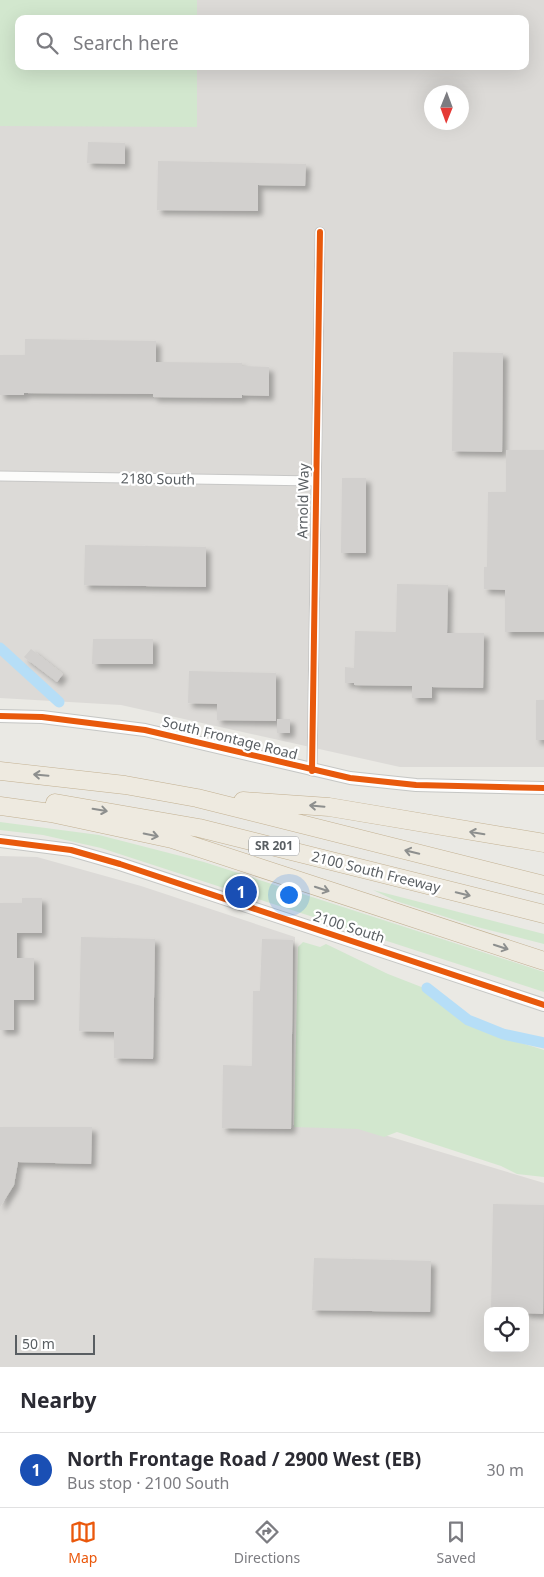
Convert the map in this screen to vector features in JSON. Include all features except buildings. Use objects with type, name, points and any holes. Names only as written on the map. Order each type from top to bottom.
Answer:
[{"type":"highway","name":"2100 South Freeway","points":[[0,772],[57,776],[158,790],[544,885]]},
{"type":"highway","points":[[158,790],[257,802],[329,807],[544,844]]},
{"type":"highway","name":"2100 South Freeway","points":[[0,798],[91,808],[199,828],[544,914]]},
{"type":"highway","points":[[0,806],[52,813],[172,839],[544,961]]},
{"type":"main road","name":"South Frontage Road","points":[[0,716],[51,718],[145,730],[312,771],[350,778],[416,786],[544,788]]},
{"type":"main road","name":"2100 South","points":[[0,841],[71,850],[120,864],[544,1005]]},
{"type":"street","name":"Arnold Way","points":[[312,771],[320,232]]},
{"type":"street","name":"2180 South","points":[[0,476],[316,481]]},
{"type":"shaded area","points":[[0,0],[544,0],[544,767],[400,767],[121,705],[0,698]]},
{"type":"shaded area","points":[[0,856],[37,857],[141,886],[295,937],[293,1125],[361,1128],[544,1183],[544,1367],[0,1367]]},
{"type":"green space","points":[[0,0],[197,0],[197,15],[15,15],[15,70],[197,70],[197,127],[0,126]]},
{"type":"green space","points":[[0,822],[99,835],[204,862],[544,972],[544,992],[101,848],[43,835],[0,830]]},
{"type":"green space","points":[[373,890],[544,934],[544,944],[477,927],[396,901]]},
{"type":"green space","points":[[303,942],[320,947],[326,944],[388,974],[424,988],[462,1020],[485,1032],[544,1050],[544,1177],[517,1174],[501,1166],[397,1132],[384,1137],[358,1129],[294,1127],[298,947]]},
{"type":"waterway","points":[[0,648],[59,702]]},
{"type":"waterway","points":[[427,988],[468,1020],[503,1034],[544,1043]]},
{"type":"cycle path","points":[[312,771],[320,232]]},
{"type":"cycle path","points":[[0,716],[42,717],[145,730],[350,778],[416,785],[544,788]]},
{"type":"cycle path","points":[[0,841],[71,850],[120,864],[544,1005]]},
{"type":"place","name":"North Frontage Road / 2900 West (EB)","points":[[241,892]]}]
